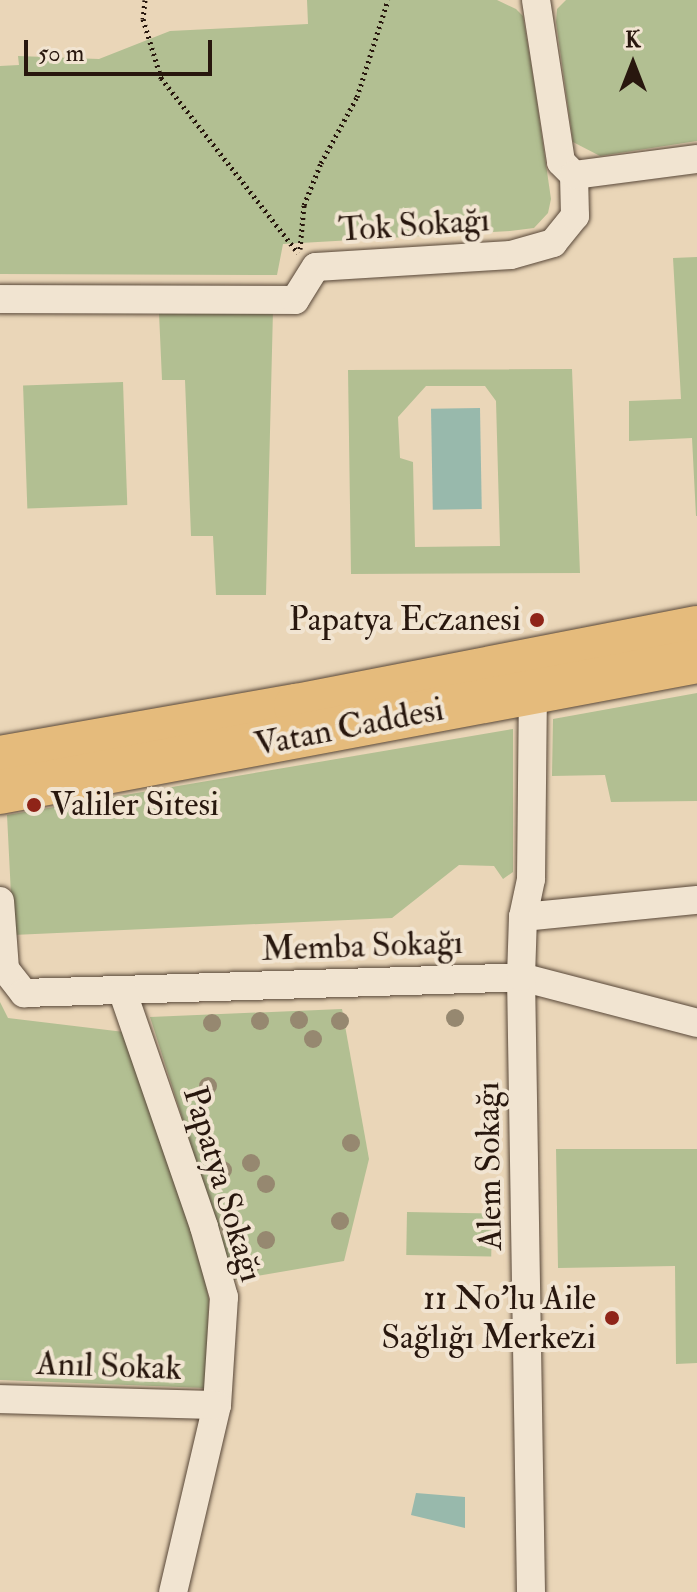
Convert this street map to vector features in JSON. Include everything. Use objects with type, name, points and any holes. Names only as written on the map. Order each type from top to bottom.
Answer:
[{"type":"main road","name":"Vatan Caddesi","points":[[0,758],[296,706],[697,628]]},
{"type":"main road","name":"Vatan Caddesi","points":[[0,792],[697,661]]},
{"type":"street","points":[[536,0],[561,162],[574,175],[697,159]]},
{"type":"street","name":"Tok Sokağı","points":[[0,299],[295,300],[306,263],[316,267],[511,255],[553,243],[575,216],[574,175]]},
{"type":"street","name":"Alem Sokağı","points":[[533,692],[531,879],[523,917],[521,977],[535,1590]]},
{"type":"street","points":[[523,917],[697,900]]},
{"type":"street","name":"Memba Sokağı","points":[[0,901],[5,969],[24,993],[521,977],[697,1023]]},
{"type":"street","name":"Papatya Sokağı","points":[[122,990],[204,1227],[224,1297],[217,1405],[173,1592]]},
{"type":"street","name":"Anıl Sokak","points":[[0,1399],[217,1405]]},
{"type":"path","points":[[145,0],[143,19],[161,78],[306,263]]},
{"type":"path","points":[[306,263],[304,205],[321,163],[357,97],[388,0]]},
{"type":"green space","points":[[307,0],[497,0],[523,16],[551,199],[548,213],[534,228],[283,244],[277,275],[0,274],[0,66],[19,65],[18,56],[99,59],[170,31],[308,24]]},
{"type":"green space","points":[[566,0],[697,0],[697,141],[600,156],[573,142],[556,22],[557,9]]},
{"type":"green space","points":[[697,257],[696,516],[692,438],[629,441],[629,401],[681,399],[673,258]]},
{"type":"green space","points":[[273,310],[266,595],[216,595],[213,536],[191,536],[185,380],[162,380],[159,313]]},
{"type":"green space","points":[[572,369],[580,573],[351,574],[348,370]],"holes":[[[426,386],[485,386],[496,401],[500,546],[415,547],[413,462],[400,458],[398,417]]]},
{"type":"green space","points":[[123,382],[127,505],[27,508],[23,385]]},
{"type":"green space","points":[[697,693],[697,801],[611,802],[605,775],[552,776],[553,719]]},
{"type":"green space","points":[[513,729],[513,872],[503,879],[494,866],[459,865],[392,918],[13,935],[7,815]]},
{"type":"green space","points":[[0,1002],[8,1018],[124,1032],[199,1247],[209,1301],[205,1388],[0,1380]]},
{"type":"green space","points":[[342,1009],[369,1159],[344,1261],[234,1280],[150,1017]]},
{"type":"green space","points":[[556,1149],[697,1149],[697,1363],[676,1364],[675,1266],[558,1268]]},
{"type":"green space","points":[[407,1212],[492,1213],[491,1256],[406,1255]]},
{"type":"shaded area","points":[[480,408],[482,509],[433,510],[431,409]]},
{"type":"shaded area","points":[[416,1493],[465,1497],[465,1528],[411,1515]]},
{"type":"place","name":"Papatya Eczanesi","points":[[537,620]]},
{"type":"place","name":"Valiler Sitesi","points":[[34,805]]},
{"type":"place","name":"11 No'lu Aile Sağlığı Merkezi","points":[[612,1318]]}]
